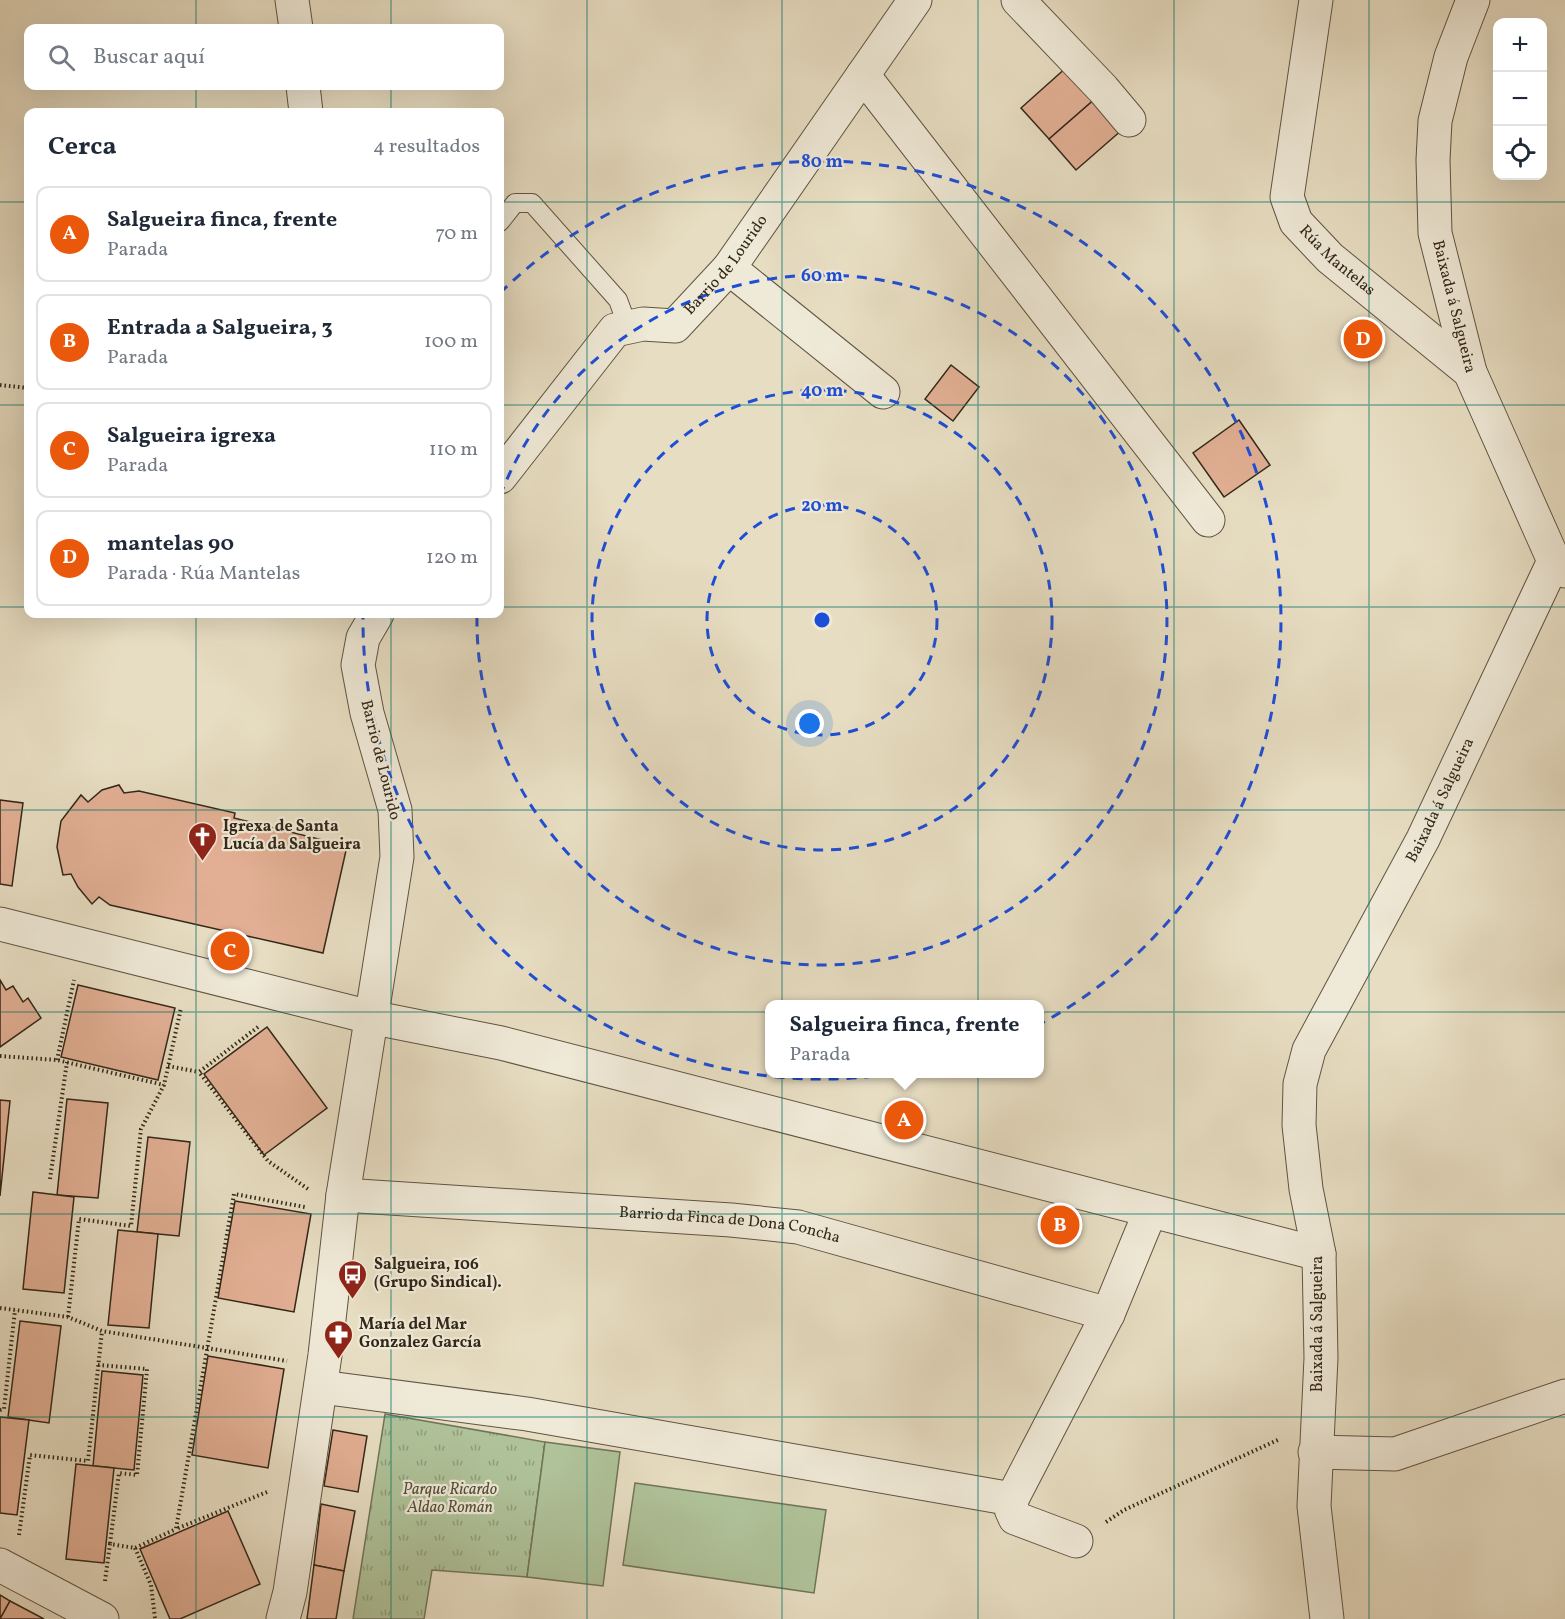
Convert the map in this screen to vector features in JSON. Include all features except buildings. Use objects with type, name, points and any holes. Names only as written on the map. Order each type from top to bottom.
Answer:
[{"type":"street","points":[[292,0],[295,24]]},
{"type":"street","name":"Barrio de Lourido","points":[[628,327],[643,324],[675,326],[729,268],[915,0]]},
{"type":"street","points":[[1018,0],[1103,89],[1129,120]]},
{"type":"street","name":"Rúa Mantelas","points":[[1316,0],[1287,197],[1296,222],[1330,258],[1470,372]]},
{"type":"street","name":"Baixada á Salgueira","points":[[1327,1619],[1315,1526],[1316,1443],[1322,1358],[1319,1254],[1306,1189],[1299,1125],[1300,1084],[1310,1050],[1423,839],[1559,566],[1470,372],[1436,233],[1433,160],[1435,121],[1451,57],[1473,0]]},
{"type":"street","points":[[863,75],[1208,520]]},
{"type":"street","points":[[303,90],[306,108]]},
{"type":"street","points":[[729,268],[883,392]]},
{"type":"street","points":[[504,472],[615,330],[628,327]]},
{"type":"street","name":"Barrio de Lourido","points":[[283,1619],[290,1592],[321,1388],[343,1195],[397,857],[395,810],[367,713],[358,665],[363,638],[375,618]]},
{"type":"street","points":[[0,924],[370,1017],[501,1043],[1319,1254]]},
{"type":"street","name":"Barrio da Finca de Dona Concha","points":[[343,1195],[731,1220],[798,1227],[1108,1314]]},
{"type":"street","points":[[1076,1541],[1015,1518],[1011,1509],[1012,1499],[1108,1314],[1150,1212]]},
{"type":"street","points":[[321,1388],[527,1414],[1012,1499]]},
{"type":"street","points":[[1316,1443],[1395,1454],[1565,1396]]},
{"type":"street","points":[[9,1553],[103,1604]]},
{"type":"lane","points":[[504,217],[515,203],[532,203],[618,300],[628,327]]},
{"type":"path","points":[[0,385],[24,388]]},
{"type":"path","points":[[57,1060],[74,977]]},
{"type":"path","points":[[68,1317],[79,1219],[131,1226],[141,1129],[164,1085],[182,1004]]},
{"type":"path","points":[[199,1072],[266,1021]]},
{"type":"path","points":[[0,1056],[57,1060],[164,1085]]},
{"type":"path","points":[[50,1179],[67,1062]]},
{"type":"path","points":[[168,1066],[199,1072],[268,1161],[311,1190]]},
{"type":"path","points":[[176,1529],[234,1194],[307,1208]]},
{"type":"path","points":[[0,1308],[68,1317],[102,1331],[291,1362]]},
{"type":"path","points":[[0,1410],[4,1409],[15,1310]]},
{"type":"path","points":[[9,1553],[30,1455],[88,1461],[102,1331]]},
{"type":"path","points":[[98,1365],[147,1369],[137,1475],[119,1473],[103,1604]]},
{"type":"path","points":[[0,1367],[9,1367]]},
{"type":"path","points":[[1076,1541],[1124,1510],[1283,1437],[1316,1443]]},
{"type":"path","points":[[111,1544],[135,1548],[273,1490]]},
{"type":"path","points":[[135,1548],[151,1585],[155,1618]]},
{"type":"green space","name":"Parque Ricardo Aldao Román","points":[[385,1414],[545,1442],[527,1577],[432,1570],[424,1619],[353,1619]]},
{"type":"green space","points":[[545,1442],[620,1452],[603,1586],[527,1577]]},
{"type":"green space","points":[[635,1483],[826,1510],[814,1593],[623,1565]]},
{"type":"place","name":"mantelas 90","points":[[1363,339]]},
{"type":"place","name":"Igrexa de Santa Lucía da Salgueira","points":[[202,862]]},
{"type":"place","name":"Salgueira igrexa","points":[[230,951]]},
{"type":"place","name":"Salgueira finca, frente","points":[[904,1120]]},
{"type":"place","name":"Entrada a Salgueira, 3","points":[[1060,1225]]},
{"type":"place","name":"Salgueira, 106 (Grupo Sindical).","points":[[353,1300]]},
{"type":"place","name":"María del Mar Gonzalez García","points":[[338,1360]]}]
